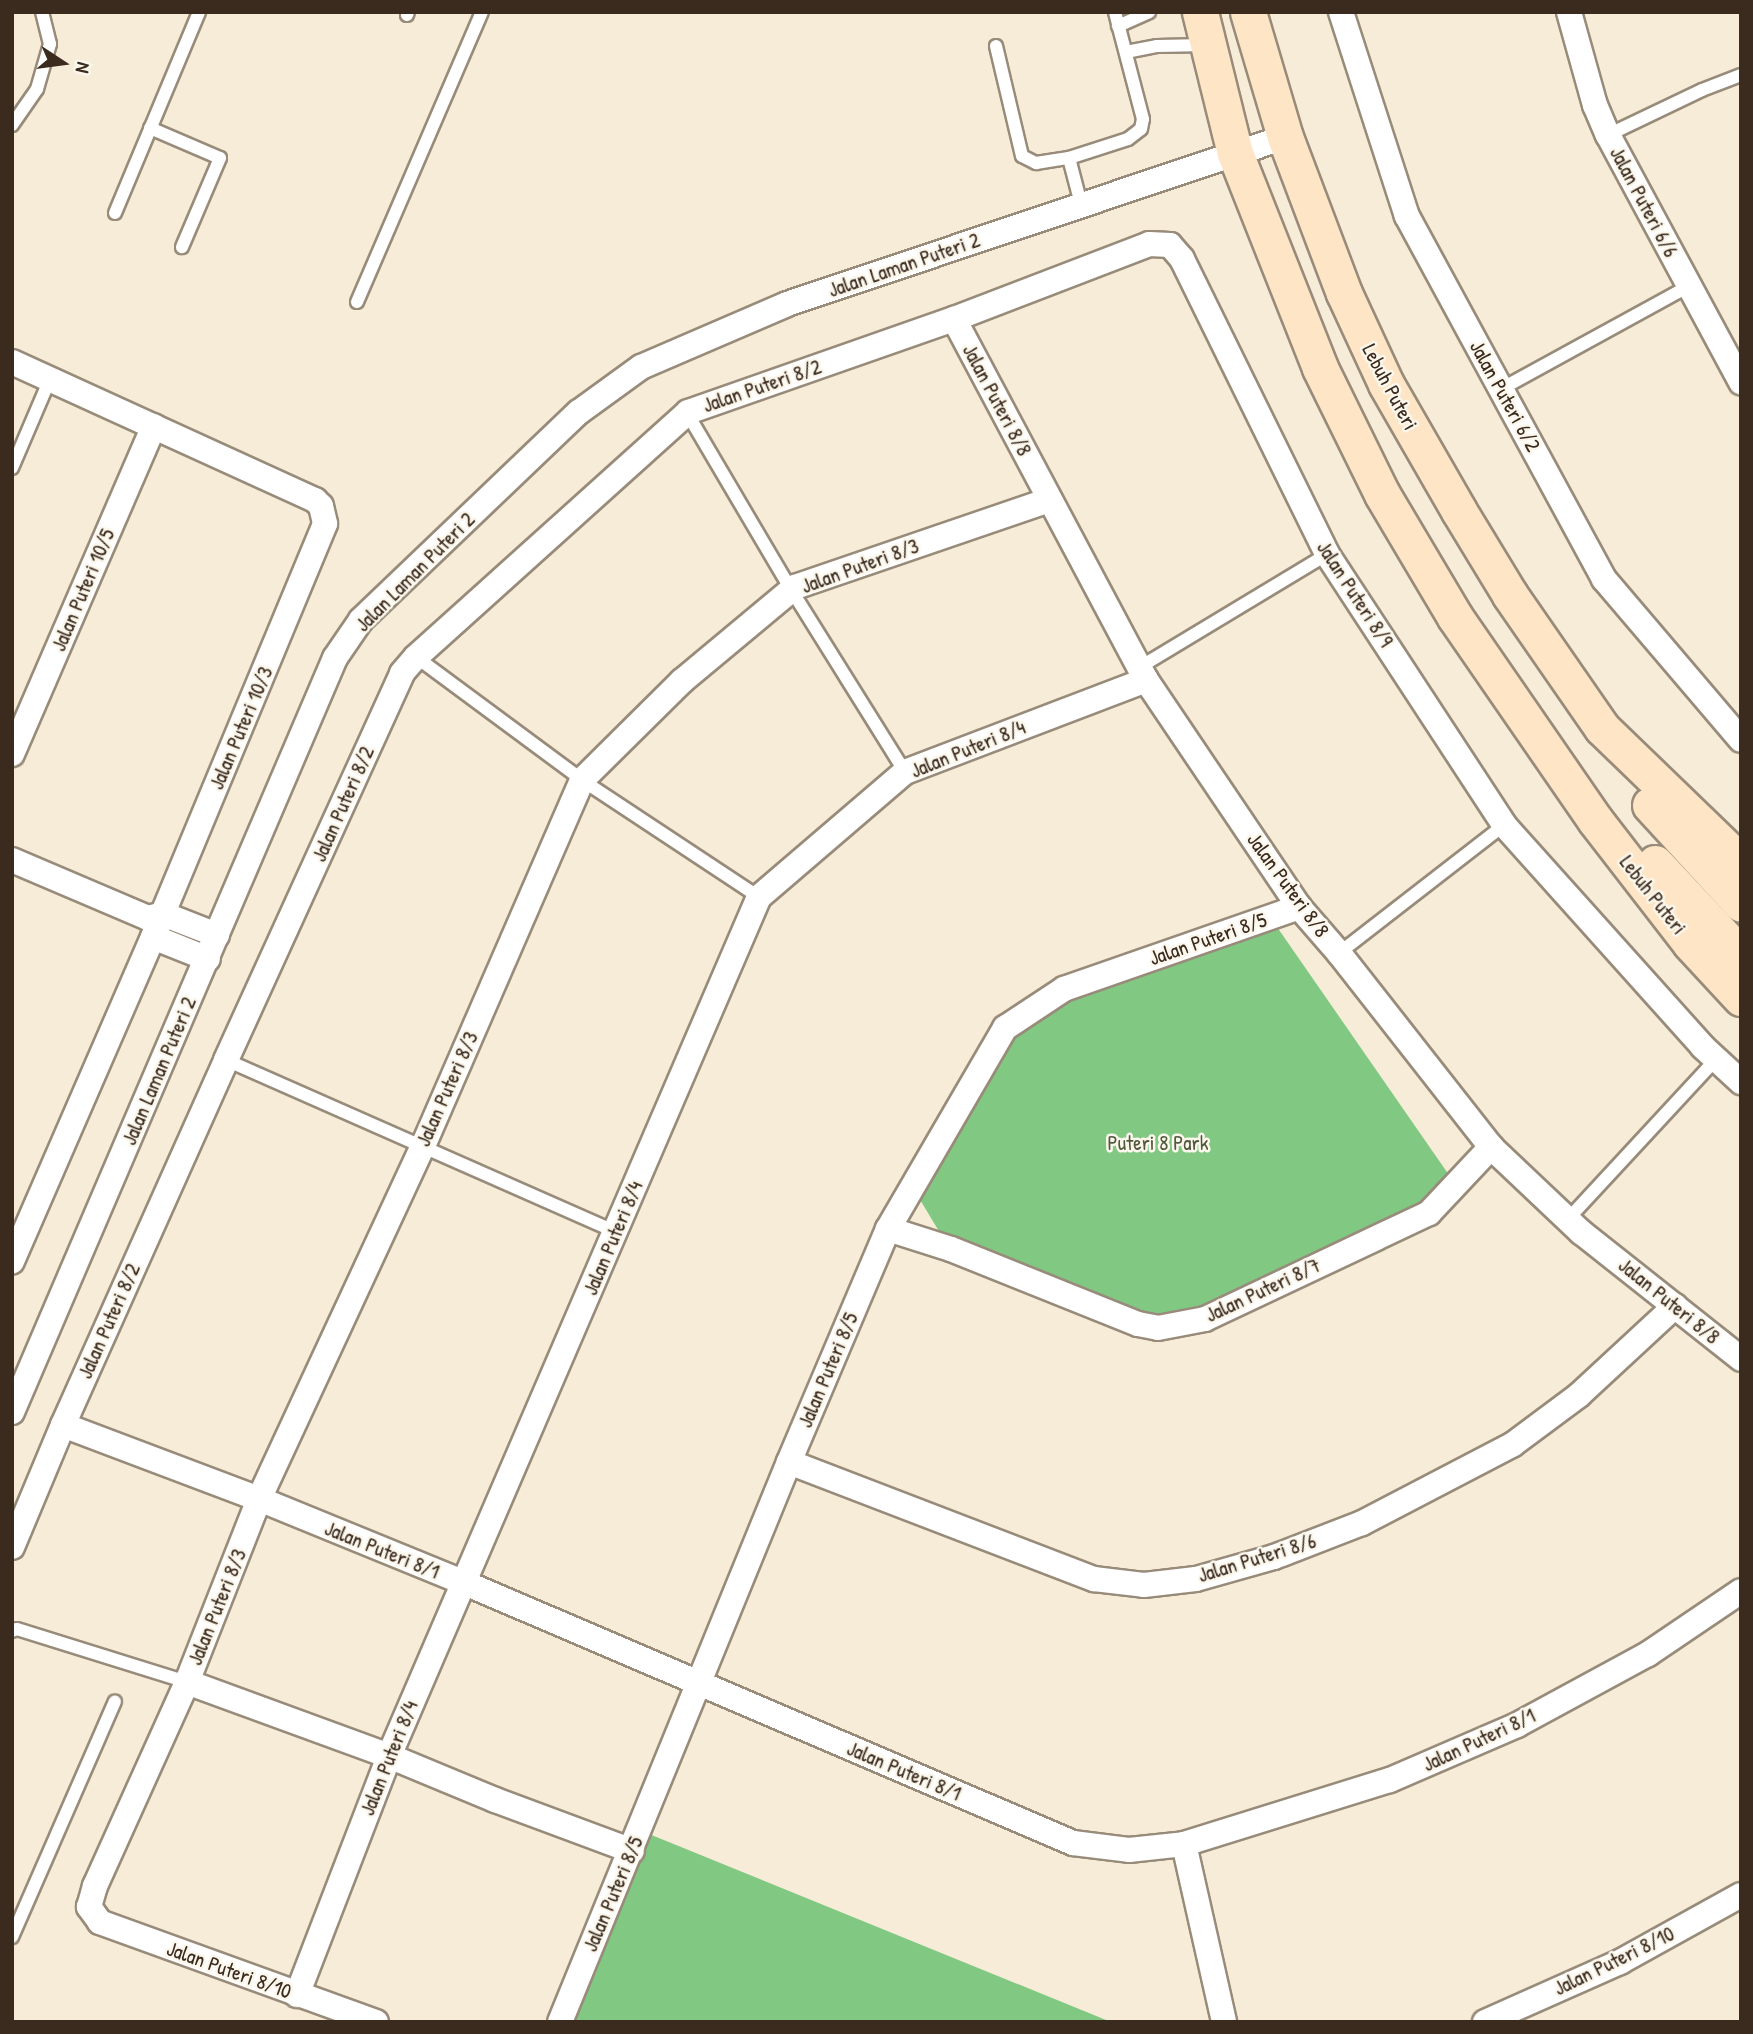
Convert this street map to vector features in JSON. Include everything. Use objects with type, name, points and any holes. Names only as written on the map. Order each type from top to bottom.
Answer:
[{"type":"main road","name":"Lebuh Puteri","points":[[1248,12],[1285,137],[1343,293],[1386,384],[1510,595],[1602,727],[1654,812],[1741,904]]},
{"type":"main road","name":"Lebuh Puteri","points":[[1204,29],[1235,153],[1320,368],[1382,494],[1455,617],[1522,718],[1595,820],[1690,943],[1741,998]]},
{"type":"main road","name":"Lebuh Puteri","points":[[1522,718],[1741,955]]},
{"type":"main road","name":"Lebuh Puteri","points":[[1602,727],[1741,862]]},
{"type":"street","name":"Jalan Puteri 6/2","points":[[1341,12],[1407,216],[1604,579],[1741,740]]},
{"type":"street","name":"Jalan Puteri 6/6","points":[[1569,12],[1595,105],[1608,135],[1741,382]]},
{"type":"street","name":"Jalan Laman Puteri 2","points":[[12,1412],[335,658],[361,620],[579,412],[641,367],[774,309],[1285,137]]},
{"type":"street","name":"Jalan Puteri 8/9","points":[[954,318],[1149,244],[1170,245],[1182,259],[1327,554],[1504,825],[1716,1059],[1741,1082]]},
{"type":"street","name":"Jalan Puteri 8/2","points":[[12,1547],[62,1425],[402,673],[416,657],[687,414],[954,318]]},
{"type":"street","name":"Jalan Puteri 8/8","points":[[954,318],[1143,673],[1299,907],[1339,953],[1491,1147],[1581,1232],[1741,1359]]},
{"type":"street","name":"Jalan Puteri 10/3","points":[[12,362],[315,500],[321,506],[325,524],[12,1262]]},
{"type":"street","name":"Jalan Puteri 10/5","points":[[12,754],[154,426]]},
{"type":"street","name":"Jalan Puteri 8/3","points":[[89,1907],[95,1886],[187,1682],[259,1499],[423,1146],[582,780],[682,681],[792,591],[1049,500]]},
{"type":"street","name":"Jalan Puteri 8/4","points":[[297,1995],[389,1756],[759,897],[905,772],[1143,673]]},
{"type":"street","points":[[12,860],[155,923],[208,959]]},
{"type":"street","name":"Jalan Puteri 8/5","points":[[560,2022],[700,1685],[789,1461],[888,1229],[1005,1028],[1064,989],[1299,907]]},
{"type":"street","points":[[155,923],[217,935]]},
{"type":"street","name":"Jalan Puteri 8/7","points":[[888,1229],[951,1249],[1138,1324],[1158,1328],[1205,1319],[1429,1213],[1491,1147]]},
{"type":"street","name":"Jalan Puteri 8/6","points":[[789,1461],[1094,1579],[1144,1585],[1196,1579],[1274,1556],[1362,1523],[1512,1445],[1579,1395],[1675,1306]]},
{"type":"street","name":"Jalan Puteri 8/1","points":[[62,1425],[259,1499],[465,1583],[1073,1843],[1129,1850],[1184,1844],[1390,1780],[1517,1725],[1648,1654],[1741,1591]]},
{"type":"street","points":[[187,1682],[389,1756],[495,1800],[632,1851]]},
{"type":"street","points":[[1184,1844],[1224,2022]]},
{"type":"street","name":"Jalan Puteri 8/10","points":[[1485,2022],[1620,1962],[1741,1895]]},
{"type":"street","name":"Jalan Puteri 8/10","points":[[89,1907],[100,1922],[376,2022]]},
{"type":"lane","points":[[12,125],[37,89],[50,44],[43,12]]},
{"type":"lane","points":[[115,213],[199,12]]},
{"type":"lane","points":[[357,302],[482,12]]},
{"type":"lane","points":[[996,46],[1022,156],[1036,163],[1069,158],[1128,139],[1141,129],[1143,119],[1115,12]]},
{"type":"lane","points":[[1118,26],[1149,12]]},
{"type":"lane","points":[[1126,52],[1167,46],[1204,29]]},
{"type":"lane","points":[[1608,135],[1702,90],[1741,75]]},
{"type":"lane","points":[[150,128],[220,158],[182,247]]},
{"type":"lane","points":[[1069,158],[1081,204]]},
{"type":"lane","points":[[1501,389],[1689,286]]},
{"type":"lane","points":[[12,468],[50,379]]},
{"type":"lane","points":[[687,414],[792,591],[905,772]]},
{"type":"lane","points":[[1143,673],[1327,554]]},
{"type":"lane","points":[[416,657],[582,780],[759,897]]},
{"type":"lane","points":[[1339,953],[1504,825]]},
{"type":"lane","points":[[1569,1218],[1716,1059]]},
{"type":"lane","points":[[226,1060],[616,1232]]},
{"type":"lane","points":[[12,1631],[17,1629],[187,1682]]},
{"type":"lane","points":[[12,1937],[115,1701]]},
{"type":"green space","name":"Puteri 8 Park","points":[[1277,927],[1449,1175],[1433,1199],[1174,1320],[1131,1314],[940,1233],[919,1198],[1012,1036],[1074,995]]},
{"type":"green space","points":[[649,1834],[1111,2022],[569,2022]]}]
